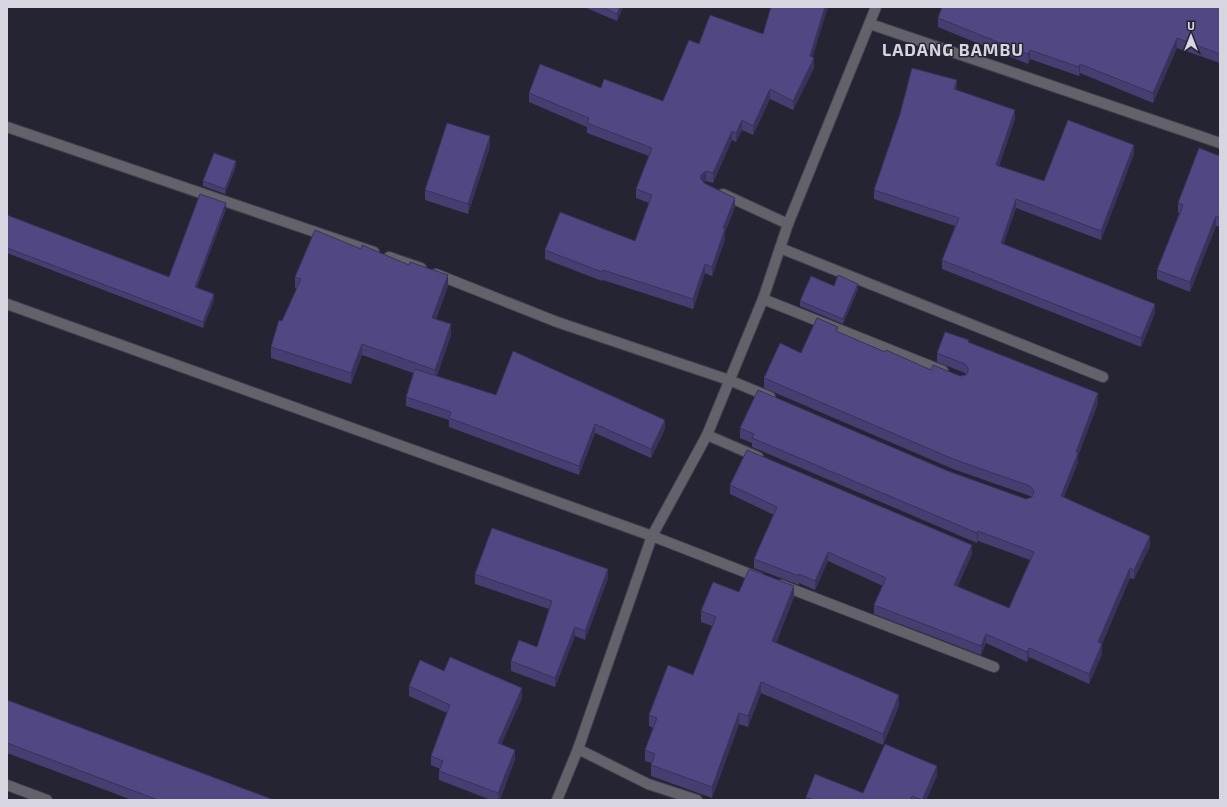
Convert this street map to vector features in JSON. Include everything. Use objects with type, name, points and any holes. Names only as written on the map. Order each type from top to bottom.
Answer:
[{"type":"street","points":[[557,800],[578,749],[652,536],[707,435],[764,299],[788,224],[876,7]]},
{"type":"street","points":[[870,24],[1220,143]]},
{"type":"street","points":[[7,126],[419,268],[557,322],[729,380],[779,401]]},
{"type":"street","points":[[714,190],[788,224]]},
{"type":"street","points":[[780,248],[1103,377]]},
{"type":"street","points":[[764,299],[955,376]]},
{"type":"street","points":[[7,304],[652,536],[994,667]]},
{"type":"street","points":[[707,435],[764,460]]},
{"type":"street","points":[[578,749],[648,784],[697,800]]},
{"type":"street","points":[[7,786],[47,800]]},
{"type":"building","points":[[602,7],[620,7],[617,14]]},
{"type":"building","points":[[771,7],[825,7],[810,56],[814,58],[793,101],[770,89],[753,126],[742,120],[736,133],[732,131],[713,173],[706,171],[701,175],[701,179],[704,183],[735,198],[723,228],[725,229],[712,267],[705,264],[693,299],[603,270],[602,272],[545,250],[560,212],[635,241],[652,195],[636,189],[652,148],[587,123],[589,118],[529,93],[540,64],[601,88],[604,79],[663,101],[689,40],[699,44],[710,15],[763,34]]},
{"type":"building","points":[[942,7],[1220,7],[1220,54],[1177,38],[1153,93],[1080,64],[1079,67],[1030,50],[1028,54],[938,18]]},
{"type":"building","points":[[912,68],[957,80],[954,89],[1015,110],[996,165],[1044,181],[1068,120],[1134,145],[1101,231],[1016,199],[1001,243],[1155,304],[1141,338],[942,260],[959,218],[874,190],[900,114]]},
{"type":"building","points":[[447,123],[490,136],[468,204],[425,190]]},
{"type":"building","points":[[1199,148],[1220,156],[1220,218],[1216,216],[1190,282],[1157,270],[1183,205],[1178,203]]},
{"type":"building","points":[[214,153],[236,161],[225,189],[203,181]]},
{"type":"building","points":[[200,194],[226,203],[195,287],[214,294],[203,322],[7,248],[7,215],[169,277]]},
{"type":"building","points":[[315,230],[361,249],[362,245],[409,265],[410,262],[448,275],[432,318],[451,324],[435,370],[362,344],[351,373],[271,347],[279,320],[282,321],[301,279],[295,277]]},
{"type":"building","points":[[838,275],[858,284],[843,319],[800,301],[811,276],[834,286]]},
{"type":"building","points":[[817,318],[838,327],[836,331],[885,352],[886,350],[931,370],[933,365],[960,376],[966,375],[968,372],[968,368],[965,364],[937,353],[945,332],[969,340],[968,342],[1098,393],[1076,452],[1078,453],[1061,496],[1150,536],[1134,570],[1130,568],[1098,642],[1102,644],[1089,674],[1029,648],[1027,652],[986,634],[981,646],[874,605],[886,578],[828,552],[815,581],[754,559],[777,507],[730,485],[747,450],[972,545],[954,585],[1009,608],[1034,552],[978,531],[977,533],[752,438],[754,434],[740,428],[758,390],[948,471],[1026,499],[1032,497],[1034,491],[1030,486],[953,459],[764,378],[780,343],[801,353]]},
{"type":"building","points":[[513,351],[665,420],[651,449],[595,424],[579,466],[449,418],[451,412],[406,397],[415,369],[496,395]]},
{"type":"building","points":[[492,528],[608,569],[585,631],[575,627],[555,678],[511,661],[519,640],[537,647],[552,601],[475,574]]},
{"type":"building","points":[[749,569],[794,586],[772,641],[899,695],[883,734],[761,682],[748,716],[739,713],[712,787],[651,765],[655,754],[645,750],[657,718],[649,715],[668,665],[693,675],[716,617],[701,611],[713,582],[739,592]]},
{"type":"building","points":[[450,657],[522,688],[498,743],[515,750],[498,793],[439,771],[443,761],[431,756],[450,705],[409,686],[420,660],[444,671]]},
{"type":"building","points":[[7,700],[274,800],[158,800],[7,743]]},
{"type":"building","points":[[885,744],[937,766],[922,800],[912,796],[910,800],[814,800],[806,797],[815,774],[863,793]]},
{"type":"district","name":"LADANG BAMBU","points":[[953,49]]}]
